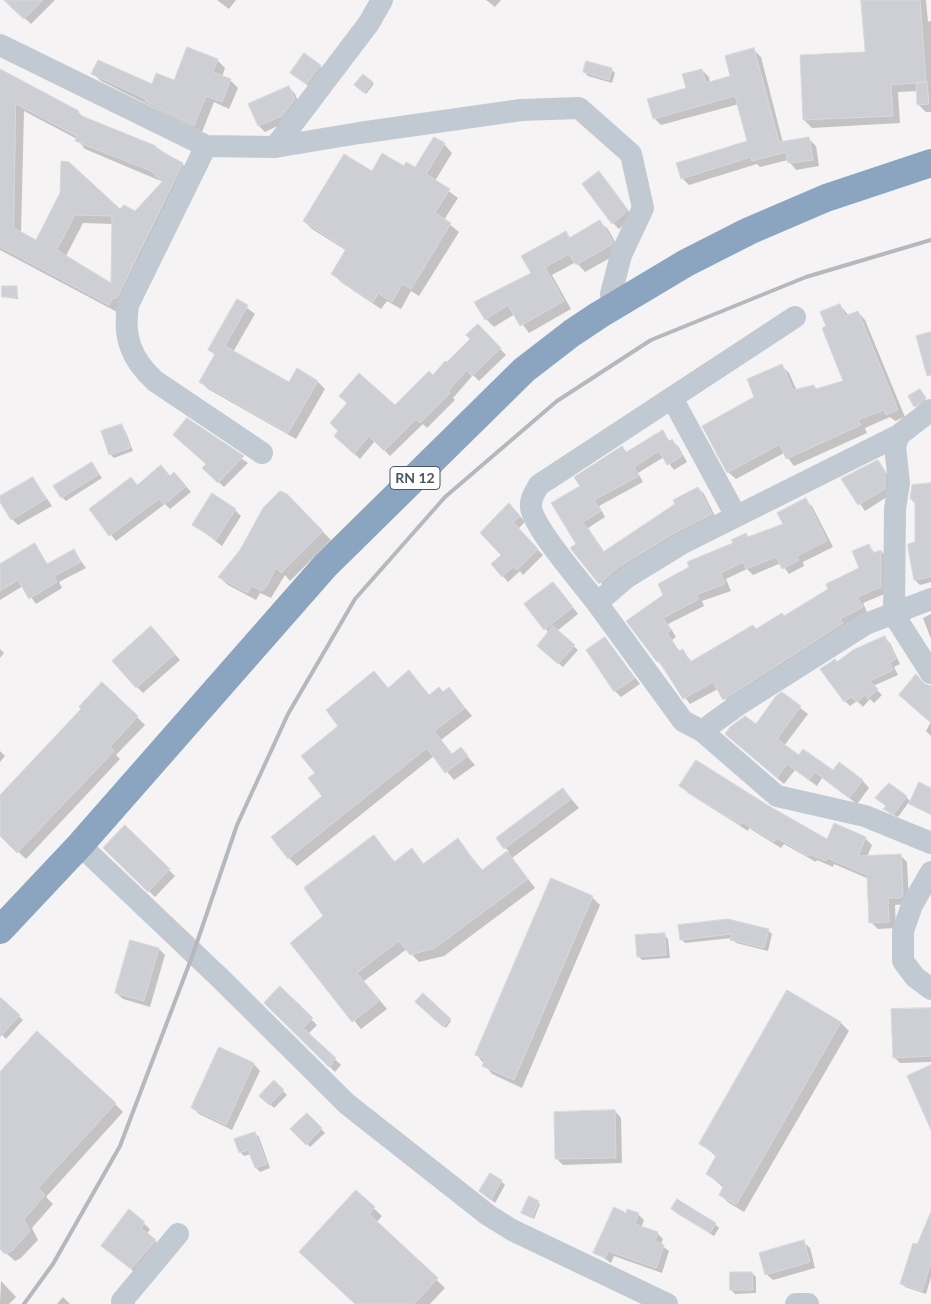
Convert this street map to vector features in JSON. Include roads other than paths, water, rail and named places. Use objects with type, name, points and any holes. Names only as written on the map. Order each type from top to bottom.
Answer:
[{"type":"highway","name":"RN 12","points":[[0,905],[365,507],[453,415],[536,345],[690,245],[803,191],[850,172],[931,147]]},
{"type":"highway","name":"RN 12","points":[[0,930],[80,845],[325,566],[524,370],[599,315],[686,263],[733,239],[826,198],[931,163]]},
{"type":"street","points":[[275,147],[369,23],[382,0]]},
{"type":"street","points":[[0,45],[206,146],[275,147],[359,132],[521,110],[579,108],[631,154],[643,208],[621,255],[612,294]]},
{"type":"street","points":[[206,146],[128,305],[125,322],[127,339],[137,363],[155,381],[262,453]]},
{"type":"street","points":[[795,316],[538,485],[532,496],[531,507],[537,524],[683,721],[702,731],[777,796],[865,816],[931,843]]},
{"type":"street","points":[[672,398],[736,516]]},
{"type":"street","points":[[597,603],[626,578],[682,543],[899,435],[931,410]]},
{"type":"street","points":[[899,435],[895,446],[898,483],[895,509],[894,615],[931,673]]},
{"type":"street","points":[[702,731],[738,705],[866,624],[894,615],[931,599]]},
{"type":"street","points":[[80,845],[347,1104],[472,1203],[512,1230],[667,1304]]},
{"type":"street","points":[[931,872],[912,905],[903,932],[903,961],[915,978],[931,989]]},
{"type":"street","points":[[124,1304],[122,1301],[178,1234]]},
{"type":"street","points":[[796,1304],[808,1304]]},
{"type":"railway","points":[[24,1304],[53,1264],[120,1146],[193,954],[237,825],[288,714],[355,599],[445,497],[557,401],[651,340],[806,277],[931,240]]}]
